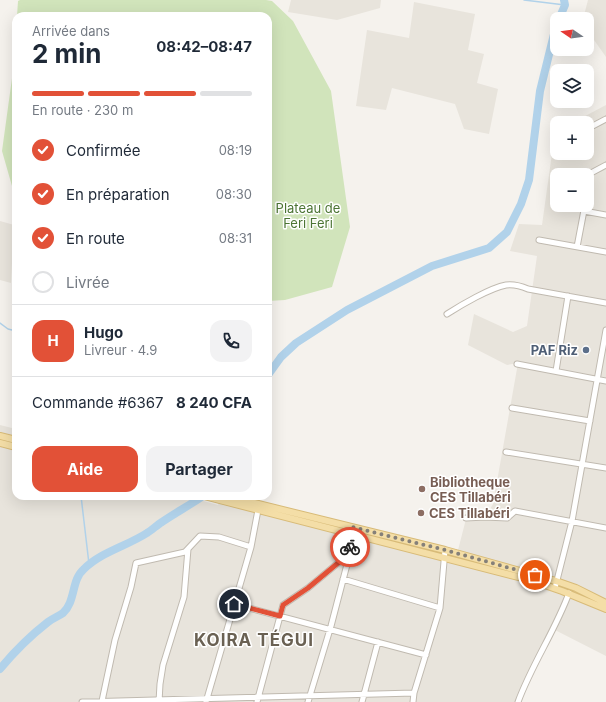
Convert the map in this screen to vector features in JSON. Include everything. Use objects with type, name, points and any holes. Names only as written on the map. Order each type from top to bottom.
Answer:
[{"type":"main road","points":[[0,436],[12,439]]},
{"type":"main road","points":[[0,443],[12,446]]},
{"type":"main road","points":[[220,500],[443,557],[555,588],[606,609]]},
{"type":"main road","points":[[242,500],[445,550],[556,581],[576,588],[606,603]]},
{"type":"street","points":[[594,125],[606,119]]},
{"type":"street","points":[[594,171],[606,165]]},
{"type":"street","points":[[594,211],[606,215]]},
{"type":"street","points":[[577,247],[583,212]]},
{"type":"street","points":[[539,240],[606,252]]},
{"type":"street","points":[[447,314],[494,289],[507,285],[517,285],[528,289],[606,303]]},
{"type":"street","points":[[556,371],[568,296]]},
{"type":"street","points":[[555,588],[572,521],[606,330]]},
{"type":"street","points":[[517,364],[606,380]]},
{"type":"street","points":[[512,408],[590,421]]},
{"type":"street","points":[[506,452],[606,468]]},
{"type":"street","points":[[207,700],[251,547],[258,510]]},
{"type":"street","points":[[466,518],[506,518],[515,511],[606,528]]},
{"type":"street","points":[[309,699],[330,629],[350,553],[350,534],[352,527]]},
{"type":"street","points":[[102,701],[115,640],[131,587],[136,563],[185,552],[200,536],[219,537],[251,547]]},
{"type":"street","points":[[159,701],[163,665],[184,597],[188,549]]},
{"type":"street","points":[[413,702],[414,693],[440,608],[443,557],[445,550]]},
{"type":"street","points":[[257,700],[283,605],[308,588],[350,553]]},
{"type":"street","points":[[343,579],[440,608]]},
{"type":"street","points":[[518,702],[525,682],[551,634],[569,593]]},
{"type":"street","points":[[234,604],[426,654]]},
{"type":"street","points":[[362,702],[378,642]]},
{"type":"street","points":[[82,702],[309,699],[364,694],[414,693]]},
{"type":"street","points":[[192,702],[207,700]]},
{"type":"shaded area","points":[[291,0],[381,0],[380,8],[337,20],[288,12]]},
{"type":"shaded area","points":[[588,0],[606,0],[606,57],[594,40],[594,12],[585,12]]},
{"type":"shaded area","points":[[414,2],[475,14],[468,50],[484,54],[477,83],[498,89],[489,134],[464,129],[455,104],[392,88],[386,110],[356,106],[367,30],[409,38]]},
{"type":"shaded area","points":[[606,105],[606,603],[570,587],[457,554],[466,519],[485,518],[493,504],[518,363],[507,365],[468,345],[474,314],[513,332],[527,326],[537,256],[510,251],[519,224],[542,225],[551,160],[594,160],[594,116],[585,116]]},
{"type":"shaded area","points":[[0,221],[12,224],[12,264],[11,283],[0,280]]},
{"type":"shaded area","points":[[0,425],[12,428],[12,500],[200,500],[218,505],[220,500],[237,500],[357,532],[453,555],[560,585],[606,605],[606,656],[553,629],[517,702],[0,702]]},
{"type":"green space","name":"Plateau de Feri Feri","points":[[18,1],[272,1],[293,21],[331,91],[350,227],[332,287],[285,300],[272,301],[272,12],[17,12]]},
{"type":"green space","points":[[12,78],[12,186],[2,151]]},
{"type":"waterway","points":[[524,0],[565,5]]},
{"type":"waterway","points":[[562,12],[565,5],[564,0]]},
{"type":"waterway","points":[[272,369],[281,357],[296,343],[347,310],[432,266],[489,248],[507,232],[521,204],[529,180],[540,91],[550,50]]},
{"type":"waterway","points":[[0,323],[12,330]]},
{"type":"waterway","points":[[81,500],[89,564]]},
{"type":"waterway","points":[[0,669],[35,633],[63,613],[70,603],[77,579],[84,569],[98,558],[147,533],[197,500]]},
{"type":"way so far","points":[[350,547],[350,534],[352,527],[445,550],[535,575]]},
{"type":"place","name":"PAF Riz","points":[[586,350]]},
{"type":"place","name":"Bibliotheque CES Tillabéri","points":[[422,489]]},
{"type":"place","name":"CES Tillabéri","points":[[421,513]]},
{"type":"district","name":"KOIRA TÉGUI","points":[[254,640]]},
{"type":"route","points":[[234,604],[280,616],[283,605],[308,588],[350,553],[350,547]]}]
